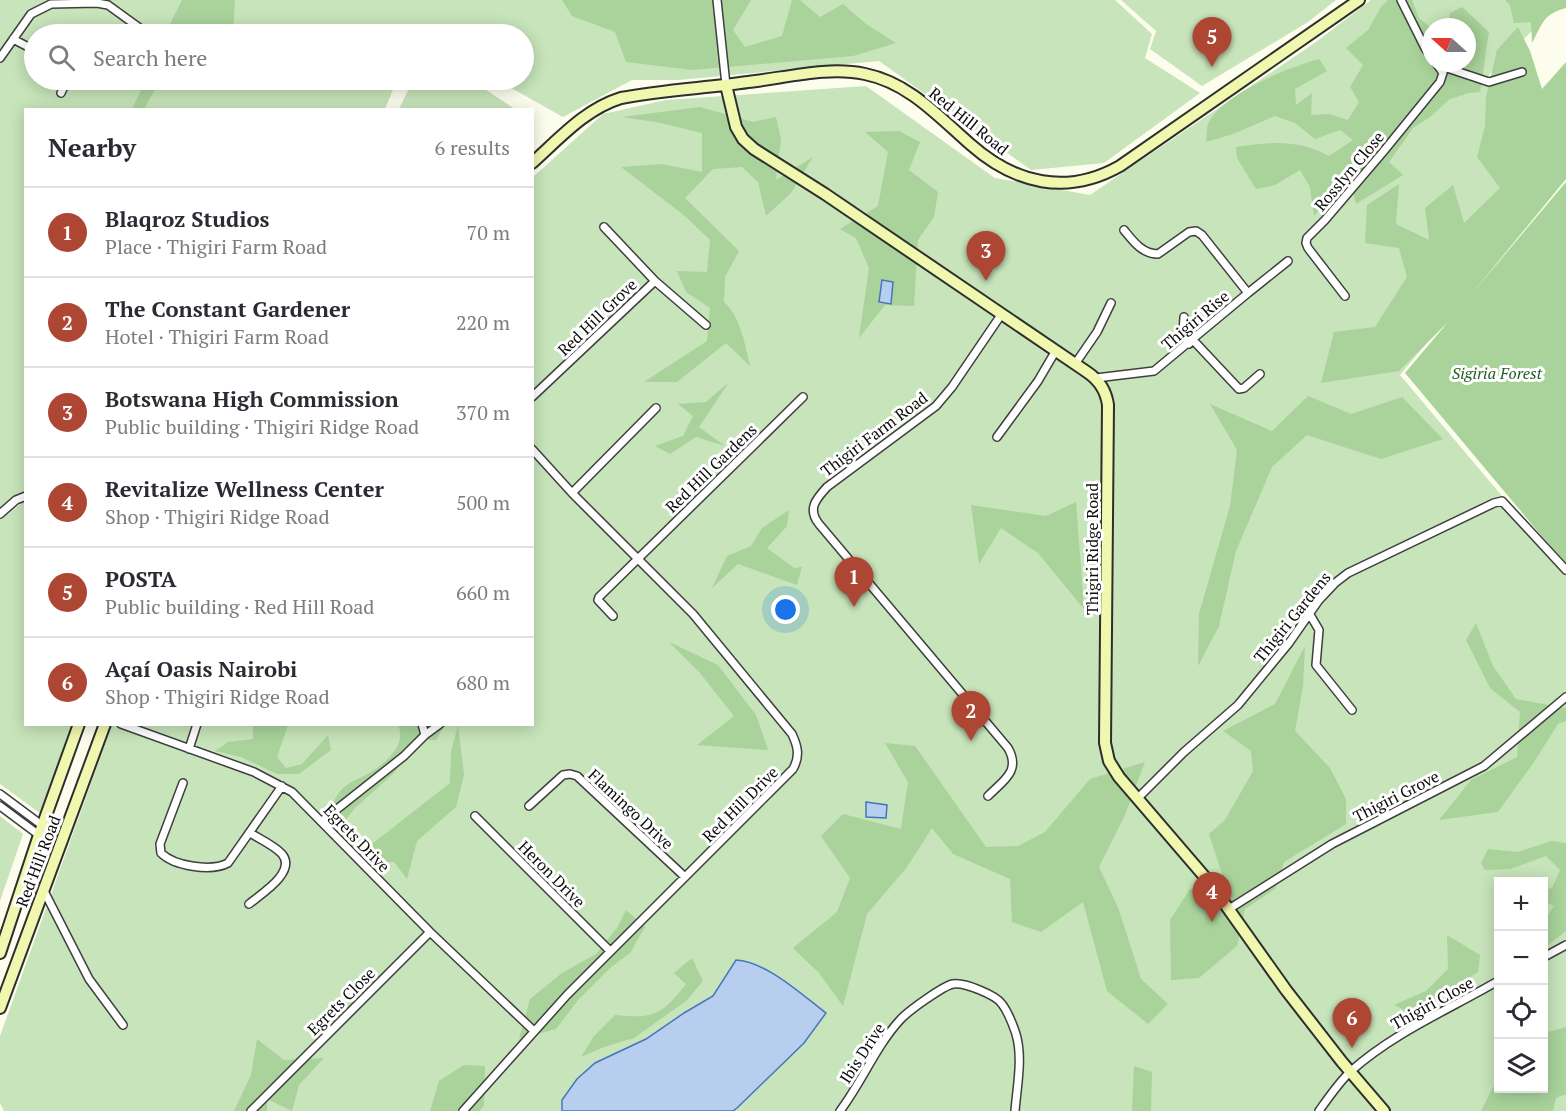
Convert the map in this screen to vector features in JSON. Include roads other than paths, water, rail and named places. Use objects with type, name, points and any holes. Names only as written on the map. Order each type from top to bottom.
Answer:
[{"type":"main road","name":"Red Hill Road","points":[[534,162],[583,117],[613,100],[838,72],[874,76],[902,88],[922,100],[978,151],[1010,171],[1040,181],[1085,181],[1102,176],[1120,166],[1359,0]]},
{"type":"main road","points":[[726,85],[736,127],[748,144],[1096,378]]},
{"type":"main road","name":"Thigiri Ridge Road","points":[[1096,378],[1106,394],[1108,405],[1105,743],[1109,761],[1137,798],[1210,883],[1269,969],[1350,1072],[1384,1111]]},
{"type":"main road","name":"Red Hill Road","points":[[0,953],[78,726]]},
{"type":"main road","name":"Red Hill Road","points":[[0,1008],[104,726]]},
{"type":"street","points":[[717,0],[726,85]]},
{"type":"street","points":[[1401,0],[1422,42]]},
{"type":"street","points":[[0,58],[31,14],[51,4],[82,2],[108,5],[134,24]]},
{"type":"street","points":[[13,39],[24,45]]},
{"type":"street","name":"Rosslyn Close","points":[[1346,296],[1308,248],[1307,238],[1383,152],[1440,82],[1442,72]]},
{"type":"street","points":[[1460,72],[1489,82],[1522,72]]},
{"type":"street","name":"Red Hill Grove","points":[[604,227],[655,280],[706,325]]},
{"type":"street","name":"Thigiri Rise","points":[[1096,378],[1154,371],[1248,293],[1199,232],[1193,230],[1189,232],[1154,255],[1137,246],[1124,230]]},
{"type":"street","points":[[1248,293],[1288,261]]},
{"type":"street","name":"Red Hill Grove","points":[[534,395],[655,280]]},
{"type":"street","points":[[1075,364],[1097,332],[1111,303]]},
{"type":"street","name":"Thigiri Farm Road","points":[[988,796],[1011,771],[1014,763],[1008,748],[813,517],[812,512],[817,499],[827,487],[936,406],[952,387],[1001,315]]},
{"type":"street","points":[[1184,317],[1183,333],[1239,389],[1244,388],[1260,374]]},
{"type":"street","points":[[997,437],[1038,381],[1055,352]]},
{"type":"street","name":"Red Hill Gardens","points":[[613,616],[598,600],[599,597],[803,397]]},
{"type":"street","points":[[572,493],[656,408]]},
{"type":"street","name":"Red Hill Drive","points":[[463,1111],[534,1031],[610,951],[793,769],[798,752],[792,734],[693,614],[572,493],[534,451]]},
{"type":"street","points":[[0,514],[16,500],[24,497]]},
{"type":"street","name":"Thigiri Gardens","points":[[1137,798],[1184,752],[1238,705],[1335,582],[1348,573],[1502,501],[1566,570]]},
{"type":"street","points":[[1310,613],[1319,630],[1316,665],[1352,710]]},
{"type":"street","name":"Thigiri Grove","points":[[1229,909],[1332,844],[1484,766],[1566,697]]},
{"type":"street","name":"Egrets Drive","points":[[126,726],[254,772],[292,792],[430,932],[534,1031]]},
{"type":"street","points":[[189,749],[196,726]]},
{"type":"street","points":[[423,726],[425,735]]},
{"type":"street","points":[[322,821],[405,756],[437,726]]},
{"type":"street","name":"Flamingo Drive","points":[[529,806],[563,775],[577,776],[685,877]]},
{"type":"street","points":[[183,783],[160,844],[161,853],[172,862],[209,868],[220,867],[228,863],[282,786]]},
{"type":"street","points":[[0,794],[41,830]]},
{"type":"street","points":[[0,806],[41,830]]},
{"type":"street","name":"Heron Drive","points":[[476,816],[610,951]]},
{"type":"street","points":[[249,904],[280,877],[287,862],[282,853],[250,833]]},
{"type":"street","points":[[43,889],[89,979],[123,1025]]},
{"type":"street","name":"Egrets Close","points":[[251,1111],[430,932]]},
{"type":"street","points":[[1548,955],[1566,945]]},
{"type":"street","name":"Thigiri Close","points":[[1319,1111],[1350,1072],[1414,1026],[1494,983]]},
{"type":"street","name":"Ibis Drive","points":[[844,1109],[901,1018],[952,984],[965,984],[997,999],[1002,1004],[1016,1034],[1019,1062],[1015,1111]]},
{"type":"water","points":[[882,280],[893,282],[891,304],[879,302]]},
{"type":"water","points":[[866,802],[887,805],[886,818],[866,817]]},
{"type":"water","points":[[736,960],[760,966],[772,973],[826,1013],[804,1043],[737,1108],[733,1111],[562,1111],[562,1100],[577,1079],[595,1063],[646,1039],[713,996]]},
{"type":"place","name":"POSTA","points":[[1212,67]]},
{"type":"place","name":"Botswana High Commission","points":[[986,281]]},
{"type":"place","name":"Blaqroz Studios","points":[[854,607]]},
{"type":"place","name":"The Constant Gardener","points":[[971,741]]},
{"type":"place","name":"Revitalize Wellness Center","points":[[1212,922]]},
{"type":"place","name":"Açaí Oasis Nairobi","points":[[1352,1048]]},
{"type":"park label","name":"Sigiria Forest","points":[[1497,373]]}]
